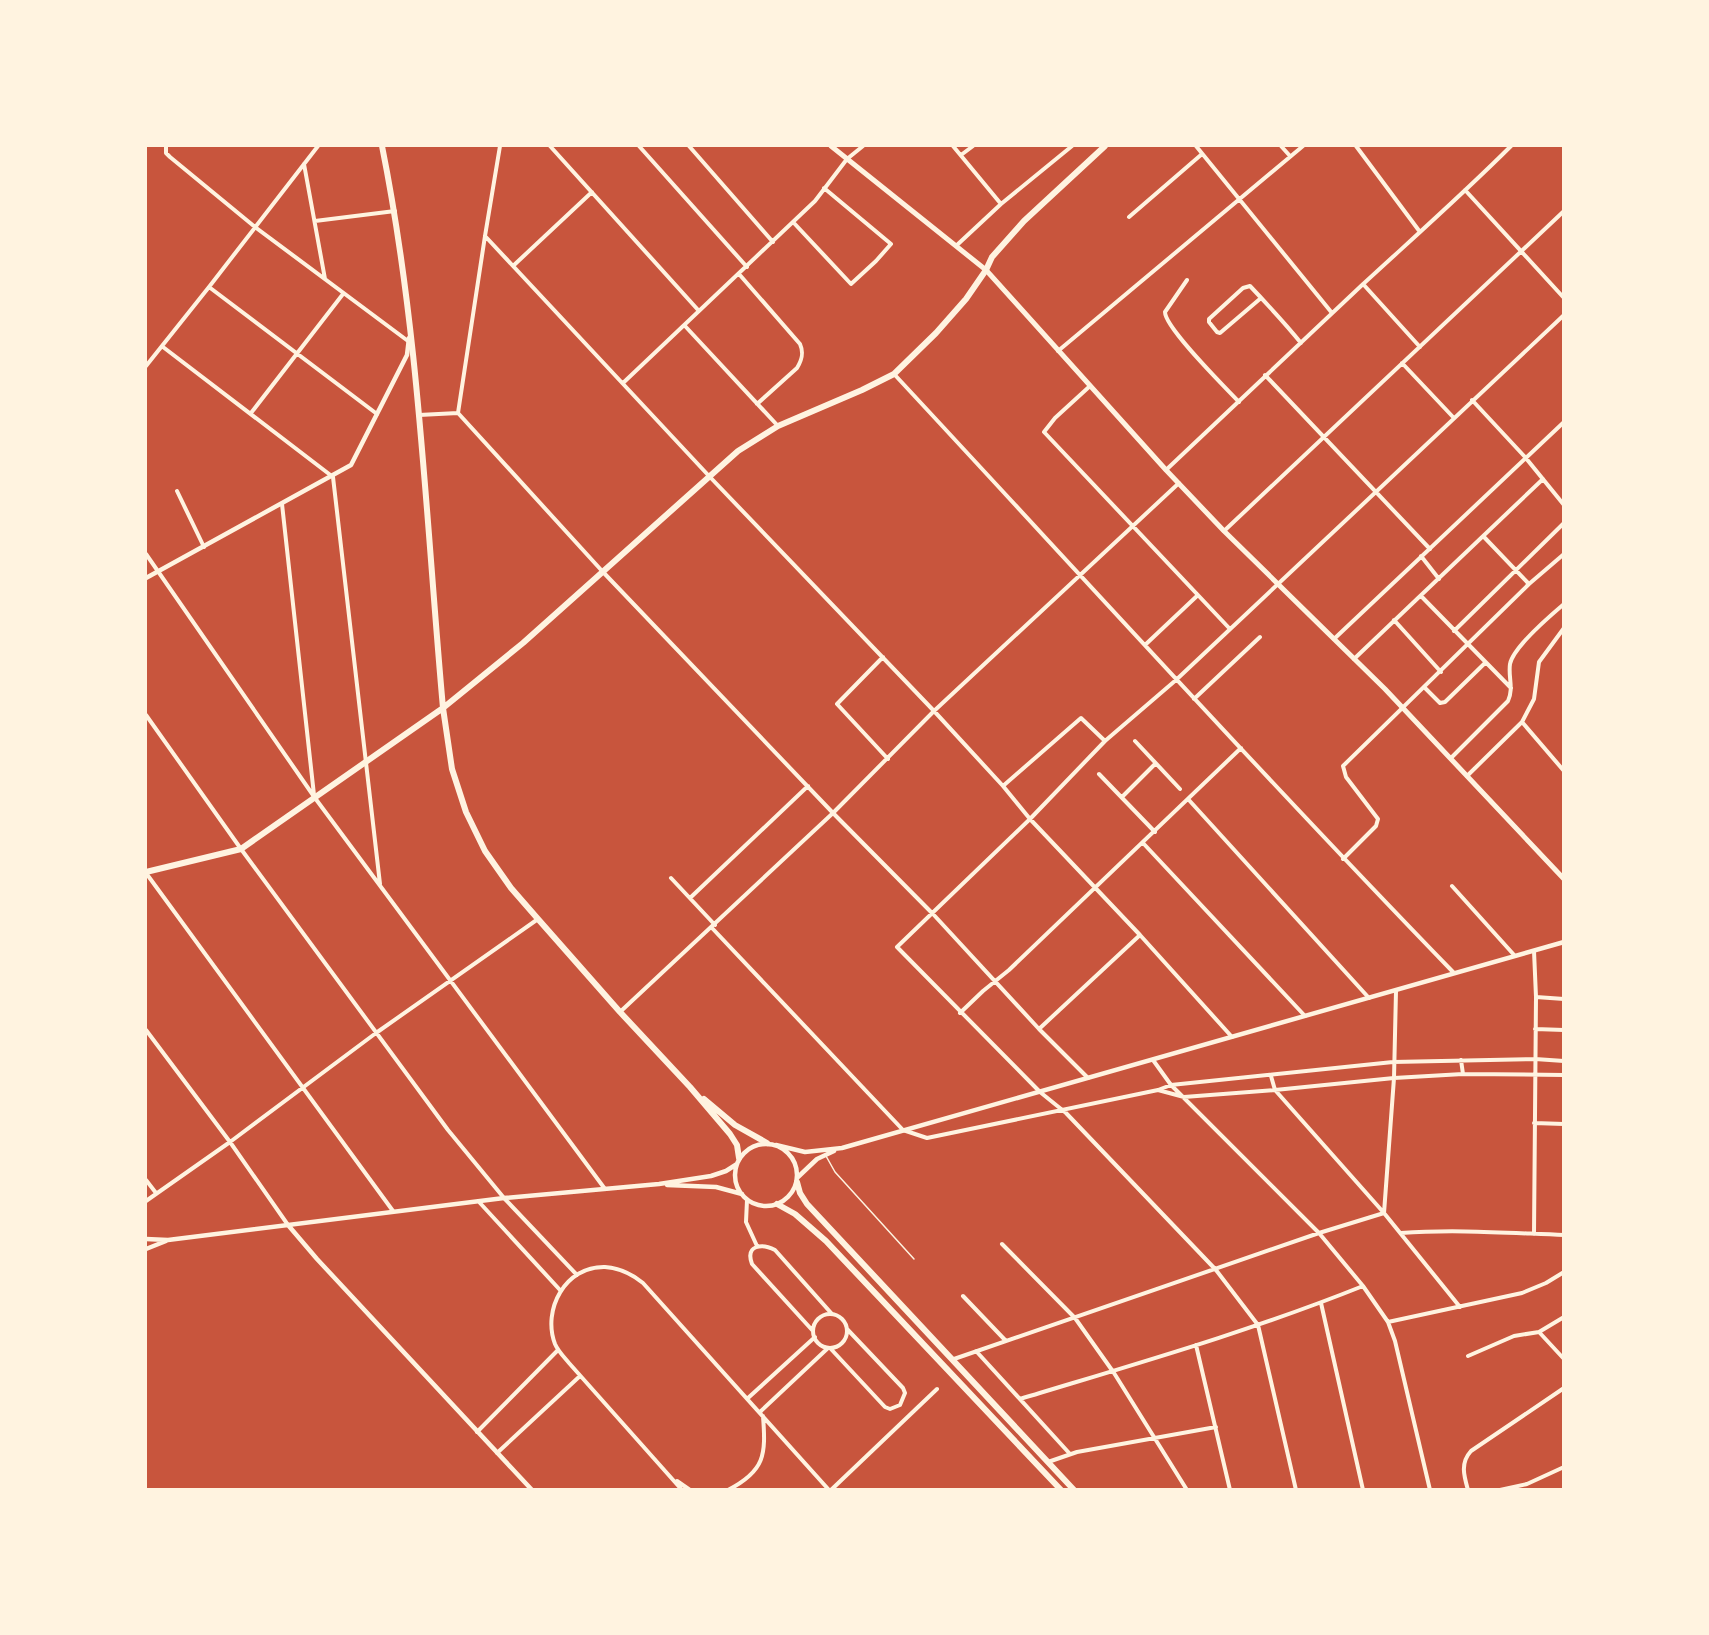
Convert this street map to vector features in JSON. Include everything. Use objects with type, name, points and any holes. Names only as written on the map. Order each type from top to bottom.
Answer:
[{"type":"main road","points":[[382,146],[395,211],[418,415],[443,708],[452,769],[466,812],[485,851],[512,888],[620,1012],[690,1087],[734,1140],[738,1161]]},
{"type":"main road","points":[[831,146],[986,270],[1166,470],[1224,531],[1385,688],[1563,879]]},
{"type":"main road","points":[[146,872],[241,849],[443,708],[507,657],[738,451],[778,426],[894,374],[936,333],[966,299],[992,257],[1024,221],[1105,146]]},
{"type":"main road","points":[[690,1087],[735,1125],[767,1143]]},
{"type":"main road","points":[[797,1180],[800,1193],[807,1204],[1074,1490]]},
{"type":"main road","points":[[777,1204],[801,1218],[826,1241],[1061,1490]]},
{"type":"street","points":[[146,578],[333,477],[351,465],[407,354],[409,338],[343,294],[255,227],[166,153],[166,146]]},
{"type":"street","points":[[146,366],[318,146]]},
{"type":"street","points":[[458,413],[500,146]]},
{"type":"street","points":[[550,146],[699,311]]},
{"type":"street","points":[[639,146],[747,267]]},
{"type":"street","points":[[688,146],[773,242]]},
{"type":"street","points":[[623,383],[815,201],[847,159],[863,146]]},
{"type":"street","points":[[953,146],[1001,204]]},
{"type":"street","points":[[961,155],[973,146]]},
{"type":"street","points":[[957,245],[1001,204],[1072,146]]},
{"type":"street","points":[[1196,146],[1332,313]]},
{"type":"street","points":[[1281,146],[1290,156]]},
{"type":"street","points":[[1057,351],[1303,146]]},
{"type":"street","points":[[1356,146],[1420,232]]},
{"type":"street","points":[[1166,470],[1511,146]]},
{"type":"street","points":[[1129,217],[1202,154]]},
{"type":"street","points":[[304,164],[325,280]]},
{"type":"street","points":[[793,222],[851,284],[876,261],[891,244],[824,188]]},
{"type":"street","points":[[1465,190],[1563,298]]},
{"type":"street","points":[[513,266],[592,192]]},
{"type":"street","points":[[315,221],[395,211]]},
{"type":"street","points":[[1224,531],[1563,211]]},
{"type":"street","points":[[485,236],[709,476],[934,711],[1232,1038]]},
{"type":"street","points":[[739,274],[800,344],[802,350],[802,361],[797,368],[757,404]]},
{"type":"street","points":[[1187,280],[1171,301],[1164,315],[1180,338],[1239,402]]},
{"type":"street","points":[[1363,284],[1420,346]]},
{"type":"street","points":[[1261,298],[1222,332],[1217,332],[1209,322],[1209,319],[1244,287],[1250,286],[1261,298],[1301,343]]},
{"type":"street","points":[[209,287],[377,414]]},
{"type":"street","points":[[250,412],[343,294]]},
{"type":"street","points":[[1296,1490],[1258,1325],[1216,1270],[1062,1110],[1040,1092],[960,1013],[897,947],[1030,819],[1105,741],[1176,680],[1563,315]]},
{"type":"street","points":[[685,326],[778,426]]},
{"type":"street","points":[[162,347],[333,477],[380,884]]},
{"type":"street","points":[[1402,363],[1453,417]]},
{"type":"street","points":[[894,374],[1343,859],[1455,974]]},
{"type":"street","points":[[1265,375],[1430,549]]},
{"type":"street","points":[[1090,386],[1044,432],[1230,629]]},
{"type":"street","points":[[1472,400],[1526,457],[1563,505]]},
{"type":"street","points":[[418,415],[458,413]]},
{"type":"street","points":[[458,413],[603,572],[1088,1078]]},
{"type":"street","points":[[1334,640],[1563,422]]},
{"type":"street","points":[[1354,659],[1484,537],[1543,478]]},
{"type":"street","points":[[620,1012],[833,813],[934,711],[1179,483]]},
{"type":"street","points":[[177,490],[204,547]]},
{"type":"street","points":[[282,504],[315,798]]},
{"type":"street","points":[[1455,631],[1563,523]]},
{"type":"street","points":[[1484,537],[1529,584]]},
{"type":"street","points":[[146,554],[315,798],[605,1189]]},
{"type":"street","points":[[1343,859],[1376,826],[1378,819],[1346,777],[1343,766],[1442,672],[1529,584],[1563,554]]},
{"type":"street","points":[[1421,556],[1438,579]]},
{"type":"street","points":[[1145,645],[1198,595]]},
{"type":"street","points":[[1421,596],[1511,688]]},
{"type":"street","points":[[1451,758],[1508,701],[1511,688],[1509,667],[1513,656],[1563,604]]},
{"type":"street","points":[[1394,620],[1442,672]]},
{"type":"street","points":[[1466,776],[1521,722],[1534,699],[1539,662],[1563,628]]},
{"type":"street","points":[[1194,699],[1260,637]]},
{"type":"street","points":[[883,657],[837,704],[888,759]]},
{"type":"street","points":[[1425,688],[1440,703],[1445,702],[1485,663]]},
{"type":"street","points":[[146,715],[241,849],[448,1130],[504,1198],[577,1275]]},
{"type":"street","points":[[1003,786],[1081,718],[1105,741]]},
{"type":"street","points":[[1521,722],[1563,771]]},
{"type":"street","points":[[1135,741],[1180,789]]},
{"type":"street","points":[[960,1013],[1096,888],[1241,748]]},
{"type":"street","points":[[1122,797],[1155,764]]},
{"type":"street","points":[[1099,774],[1155,832]]},
{"type":"street","points":[[690,898],[808,786]]},
{"type":"street","points":[[1188,799],[1369,999]]},
{"type":"street","points":[[1143,843],[1306,1017]]},
{"type":"street","points":[[146,872],[393,1211]]},
{"type":"street","points":[[671,878],[903,1131],[927,1138],[1158,1090],[1171,1085],[1393,1062],[1535,1059],[1563,1061]]},
{"type":"street","points":[[1452,886],[1515,956]]},
{"type":"street","points":[[146,1201],[451,979],[538,919]]},
{"type":"street","points":[[1039,1029],[1140,935]]},
{"type":"street","points":[[738,1161],[735,1176],[747,1200],[762,1206],[777,1204],[791,1194],[797,1180],[809,1165],[842,1148],[1563,942]]},
{"type":"street","points":[[1534,951],[1536,997],[1534,1234]]},
{"type":"street","points":[[1384,1213],[1394,1078],[1396,991]]},
{"type":"street","points":[[1536,997],[1563,999]]},
{"type":"street","points":[[1535,1029],[1563,1030]]},
{"type":"street","points":[[146,1030],[230,1142],[288,1225],[532,1490]]},
{"type":"street","points":[[1154,1060],[1171,1085],[1319,1233],[1363,1286],[1388,1322],[1395,1341],[1430,1490]]},
{"type":"street","points":[[1461,1060],[1464,1074]]},
{"type":"street","points":[[1158,1090],[1184,1096],[1464,1074],[1563,1076]]},
{"type":"street","points":[[1271,1076],[1275,1090],[1384,1213],[1460,1307]]},
{"type":"street","points":[[1534,1123],[1563,1124]]},
{"type":"street","points":[[146,1239],[168,1240],[393,1211],[659,1184],[711,1176],[726,1171],[751,1147],[767,1143],[805,1152],[842,1148]]},
{"type":"street","points":[[776,1145],[784,1148],[795,1161],[797,1180]]},
{"type":"street","points":[[146,1180],[156,1194]]},
{"type":"street","points":[[659,1184],[716,1187],[742,1194]]},
{"type":"street","points":[[747,1200],[746,1222],[757,1246]]},
{"type":"street","points":[[480,1203],[561,1290]]},
{"type":"street","points":[[954,1359],[1319,1233],[1384,1213]]},
{"type":"street","points":[[1401,1233],[1453,1230],[1563,1235]]},
{"type":"street","points":[[146,1249],[168,1240]]},
{"type":"street","points":[[1002,1244],[1074,1318],[1112,1371],[1187,1490]]},
{"type":"street","points":[[813,1331],[752,1264],[750,1258],[752,1250],[757,1246],[766,1245],[775,1250],[832,1314],[842,1318],[848,1329],[903,1388],[905,1394],[900,1406],[890,1409],[885,1407],[829,1348],[820,1344],[814,1337],[813,1331],[817,1320],[827,1314],[832,1314]]},
{"type":"street","points":[[682,1490],[580,1376],[554,1342],[550,1323],[554,1303],[561,1290],[577,1275],[604,1267],[626,1271],[637,1278],[830,1490],[937,1389]]},
{"type":"street","points":[[1388,1322],[1534,1289],[1563,1272]]},
{"type":"street","points":[[1020,1399],[1258,1325],[1321,1304],[1363,1286]]},
{"type":"street","points":[[963,1296],[1006,1341]]},
{"type":"street","points":[[1321,1304],[1363,1490]]},
{"type":"street","points":[[1468,1356],[1514,1336],[1539,1332],[1563,1317]]},
{"type":"street","points":[[728,1490],[746,1480],[757,1469],[764,1449],[762,1414],[829,1348],[840,1345],[848,1329]]},
{"type":"street","points":[[1539,1332],[1563,1359]]},
{"type":"street","points":[[748,1398],[814,1337]]},
{"type":"street","points":[[1196,1345],[1230,1490]]},
{"type":"street","points":[[477,1432],[558,1350]]},
{"type":"street","points":[[976,1352],[1070,1454]]},
{"type":"street","points":[[497,1453],[580,1376]]},
{"type":"street","points":[[1468,1490],[1463,1471],[1466,1456],[1563,1388]]},
{"type":"street","points":[[1048,1462],[1070,1454],[1216,1427]]},
{"type":"street","points":[[1500,1490],[1527,1484],[1563,1467]]},
{"type":"street","points":[[672,1477],[690,1490]]},
{"type":"lane","points":[[825,1155],[835,1172],[914,1259]]}]
